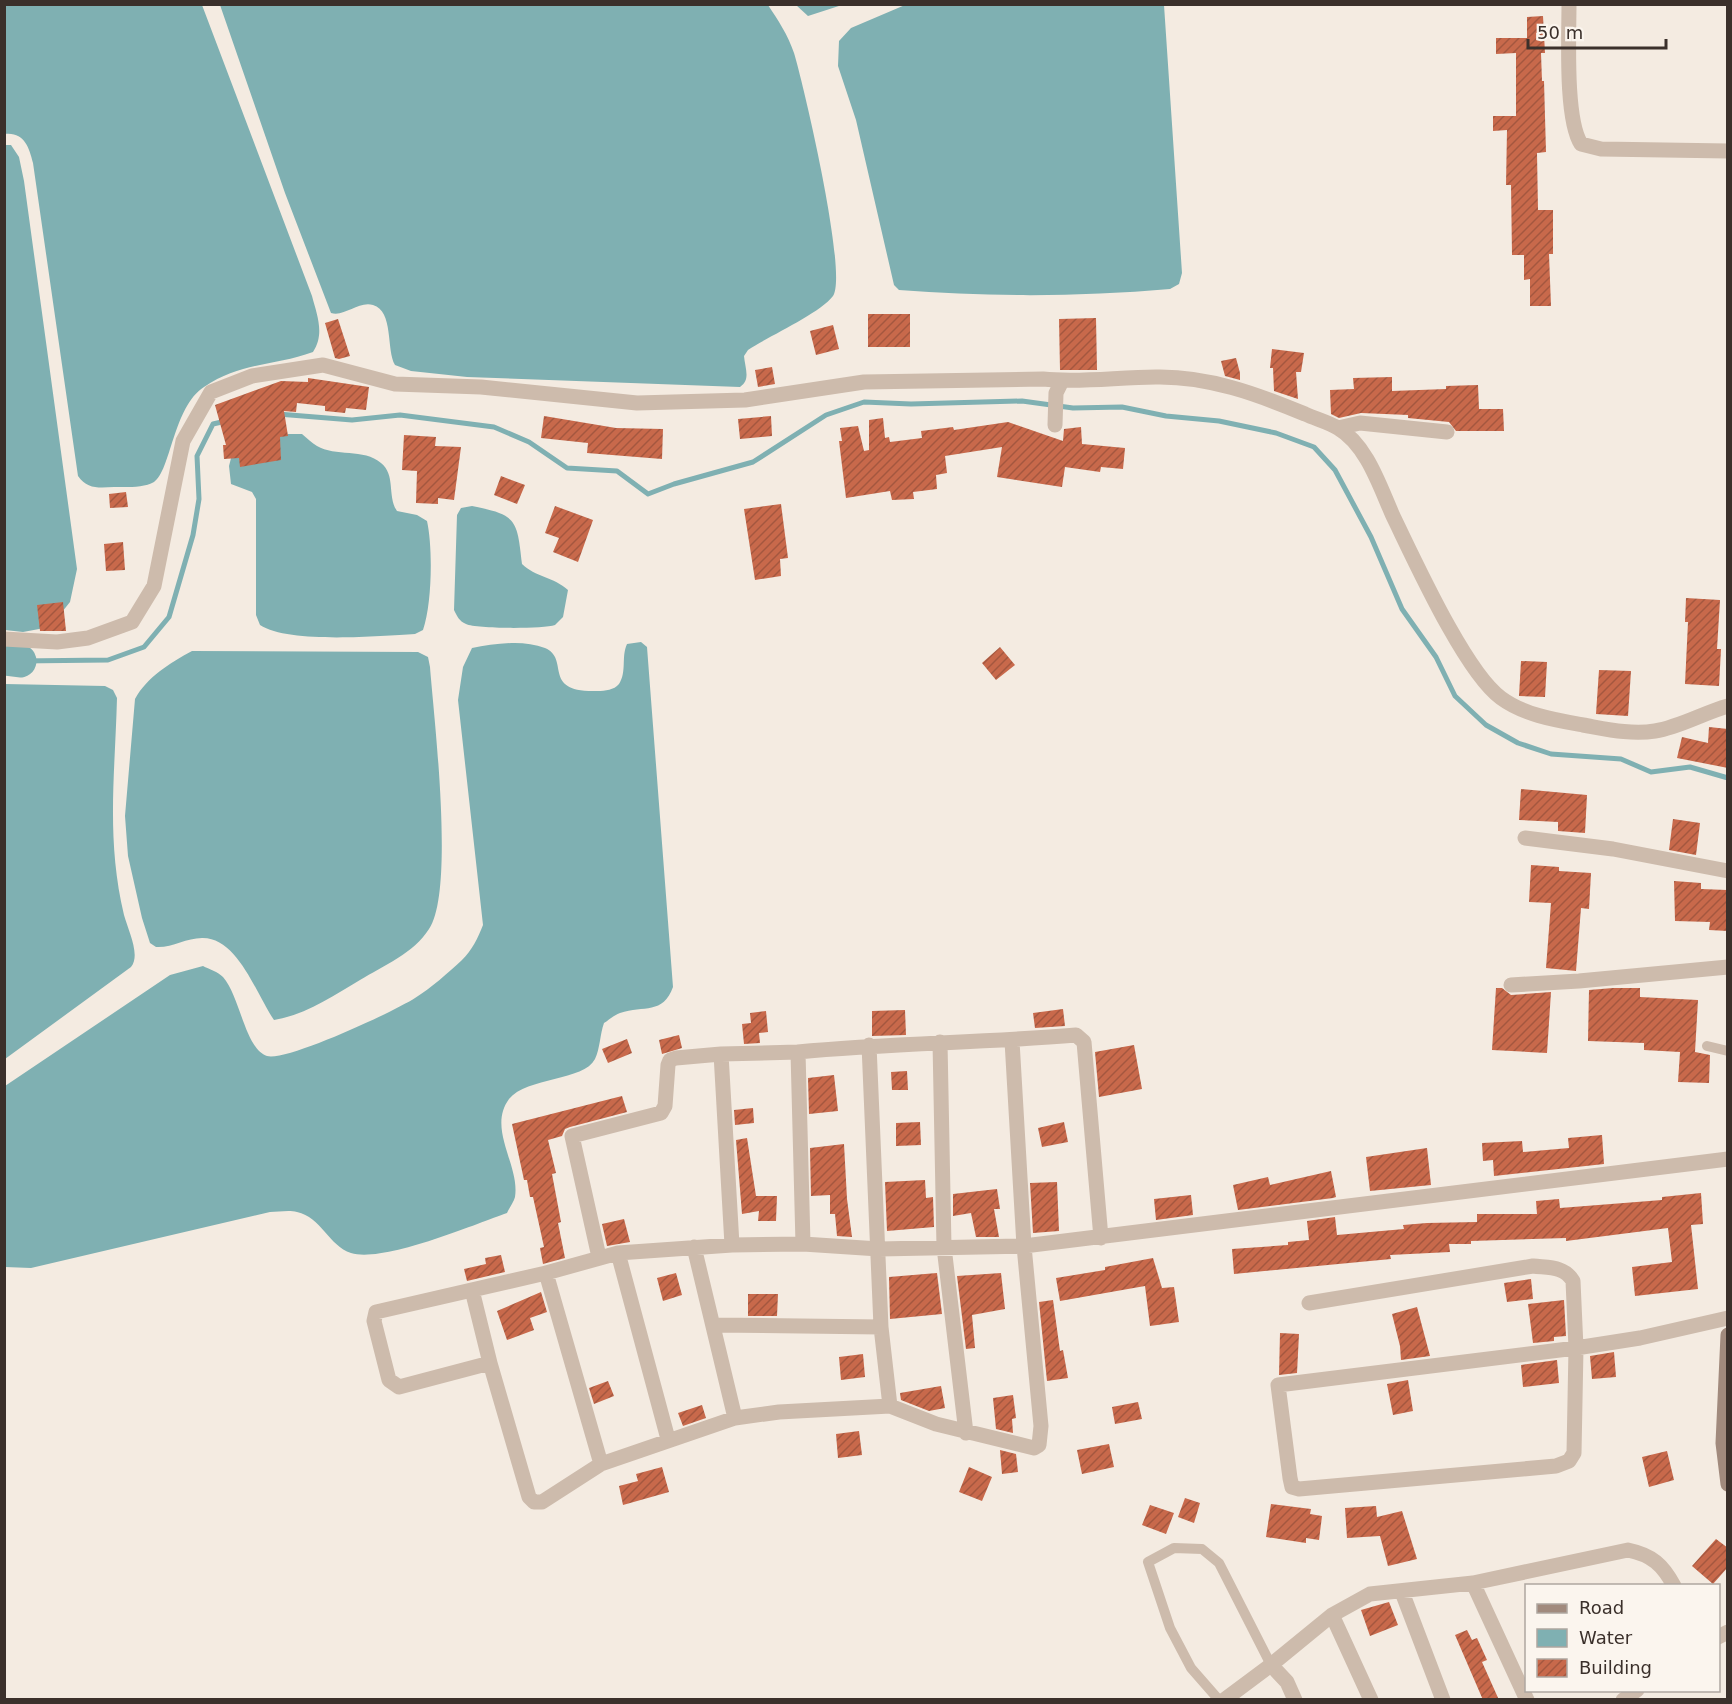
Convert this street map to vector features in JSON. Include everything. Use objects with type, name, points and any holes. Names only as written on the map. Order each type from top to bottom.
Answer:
[{"type":"main road","points":[[1728,1335],[1723,1443],[1728,1484]]},
{"type":"street","points":[[1569,4],[1570,86],[1576,136],[1581,144],[1601,149],[1728,151]]},
{"type":"street","points":[[4,639],[57,642],[88,638],[132,622],[154,586],[183,441],[212,392],[252,376],[323,365],[395,384],[481,387],[637,403],[745,400],[790,396],[864,382],[1043,379],[1059,387],[1158,377],[1200,379],[1242,391],[1338,428],[1352,439],[1362,454],[1414,560],[1452,630],[1481,677],[1501,698],[1544,717],[1623,732],[1654,732],[1728,706]]},
{"type":"street","points":[[1055,420],[1059,387]]},
{"type":"street","points":[[1338,428],[1360,423],[1447,432]]},
{"type":"street","points":[[1525,838],[1612,849],[1728,871]]},
{"type":"street","points":[[1511,985],[1728,967]]},
{"type":"street","points":[[599,1257],[572,1136],[661,1113],[665,1106],[670,1060],[721,1054],[798,1052],[869,1045],[1011,1041],[1076,1035],[1084,1042],[1101,1238]]},
{"type":"street","points":[[472,1290],[490,1363],[529,1497],[534,1502],[542,1502],[601,1464],[668,1439],[735,1418],[779,1412],[890,1406],[966,1433],[1034,1448],[1039,1445],[1041,1426],[1024,1246],[1011,1041]]},
{"type":"street","points":[[940,1042],[944,1247],[966,1433]]},
{"type":"street","points":[[869,1045],[882,1327],[890,1406]]},
{"type":"street","points":[[798,1052],[803,1244]]},
{"type":"street","points":[[721,1054],[732,1245]]},
{"type":"street","points":[[490,1363],[399,1387],[394,1385],[389,1380],[374,1321],[376,1312],[546,1273],[618,1253],[732,1245],[803,1244],[879,1249],[1024,1246],[1728,1160]]},
{"type":"street","points":[[694,1247],[735,1418]]},
{"type":"street","points":[[618,1253],[668,1439]]},
{"type":"street","points":[[1309,1303],[1533,1266],[1561,1269],[1568,1273],[1573,1281],[1576,1348],[1574,1454],[1569,1461],[1556,1466],[1299,1489],[1292,1487],[1278,1385],[1576,1348],[1640,1338],[1728,1318]]},
{"type":"street","points":[[546,1273],[601,1464]]},
{"type":"street","points":[[713,1325],[882,1327]]},
{"type":"street","points":[[1224,1700],[1332,1615],[1370,1594],[1473,1583],[1628,1550],[1648,1555],[1663,1566],[1673,1584]]},
{"type":"street","points":[[1473,1583],[1527,1700]]},
{"type":"street","points":[[1402,1592],[1443,1700]]},
{"type":"street","points":[[1332,1615],[1371,1700]]},
{"type":"street","points":[[1271,1665],[1287,1682],[1295,1700]]},
{"type":"lane","points":[[1707,1046],[1728,1051]]},
{"type":"lane","points":[[1219,1700],[1191,1668],[1170,1628],[1148,1562],[1174,1548],[1202,1549],[1219,1563],[1271,1665]]},
{"type":"water","points":[[4,5],[202,5],[312,296],[319,331],[317,345],[313,352],[231,373],[204,387],[194,396],[186,409],[160,476],[150,484],[135,487],[98,487],[85,483],[78,476],[33,163],[25,142],[17,135],[5,134]]},
{"type":"water","points":[[220,5],[768,5],[786,34],[794,53],[815,139],[835,253],[836,281],[833,296],[817,310],[748,350],[744,356],[746,377],[740,387],[467,377],[411,371],[395,365],[387,323],[380,309],[367,304],[341,313],[331,313],[285,193]]},
{"type":"water","points":[[796,5],[842,5],[808,16]]},
{"type":"water","points":[[905,5],[1164,5],[1182,273],[1179,284],[1170,289],[1136,292],[1034,295],[899,290],[894,285],[856,120],[838,66],[839,41],[851,28]]},
{"type":"water","points":[[5,145],[11,145],[19,157],[24,181],[77,569],[70,602],[50,627],[23,632],[5,630]]},
{"type":"water","points":[[259,434],[302,434],[324,449],[374,458],[386,468],[392,499],[397,511],[417,515],[427,521],[431,576],[423,630],[415,634],[312,637],[273,631],[260,625],[256,615],[256,499],[252,492],[231,484],[229,466],[236,439]]},
{"type":"water","points":[[472,506],[506,516],[516,528],[522,564],[568,590],[563,617],[555,625],[524,628],[483,627],[466,624],[458,618],[454,610],[457,515],[461,508]]},
{"type":"water","points":[[641,642],[647,647],[673,987],[664,1002],[652,1008],[620,1013],[604,1023],[597,1055],[589,1066],[568,1076],[528,1087],[509,1099],[501,1122],[515,1185],[514,1199],[507,1213],[451,1234],[384,1253],[365,1255],[351,1253],[343,1249],[319,1225],[305,1215],[287,1211],[270,1212],[31,1268],[5,1267],[5,1086],[170,975],[203,966],[223,977],[234,996],[253,1043],[267,1056],[278,1056],[317,1044],[386,1013],[421,994],[466,956],[483,925],[458,700],[463,667],[472,648],[518,643],[545,648],[552,653],[559,674],[569,687],[601,691],[612,689],[619,684],[623,675],[627,644]]},
{"type":"water","points":[[192,651],[418,652],[428,657],[441,803],[441,879],[437,909],[423,938],[398,958],[318,1004],[285,1018],[274,1020],[245,970],[226,947],[215,940],[202,938],[156,947],[150,943],[142,918],[128,856],[125,816],[135,699],[153,677]]},
{"type":"water","points":[[5,684],[105,686],[113,690],[117,698],[113,833],[118,887],[135,956],[131,967],[5,1059]]},
{"type":"building","points":[[1543,16],[1545,53],[1541,53],[1546,152],[1537,153],[1538,210],[1553,210],[1553,254],[1549,254],[1551,306],[1530,306],[1530,279],[1524,280],[1524,255],[1512,255],[1511,185],[1506,185],[1507,130],[1493,131],[1493,116],[1516,116],[1516,53],[1496,54],[1496,38],[1527,38],[1527,17]]},
{"type":"building","points":[[868,314],[910,314],[910,347],[868,347]]},
{"type":"building","points":[[1096,318],[1097,370],[1060,370],[1059,319]]},
{"type":"building","points":[[338,319],[350,356],[339,359],[335,358],[325,323]]},
{"type":"building","points":[[833,325],[839,349],[816,355],[810,331]]},
{"type":"building","points":[[1272,349],[1304,353],[1301,372],[1296,372],[1298,399],[1274,391],[1273,368],[1270,368]]},
{"type":"building","points":[[1236,358],[1240,380],[1225,376],[1221,361]]},
{"type":"building","points":[[772,367],[775,384],[758,387],[755,370]]},
{"type":"building","points":[[1392,377],[1392,391],[1478,385],[1479,409],[1503,409],[1504,431],[1456,431],[1449,422],[1408,418],[1408,415],[1361,413],[1339,418],[1331,414],[1330,390],[1354,389],[1353,378]]},
{"type":"building","points":[[308,378],[369,387],[366,410],[346,408],[345,413],[325,411],[325,406],[297,403],[296,412],[284,411],[288,436],[280,437],[281,460],[240,467],[239,458],[224,459],[223,445],[226,445],[215,405],[281,381],[308,382]]},
{"type":"building","points":[[544,416],[616,428],[663,429],[662,459],[587,453],[588,443],[541,438]]},
{"type":"building","points":[[771,416],[772,436],[740,439],[738,419]]},
{"type":"building","points":[[883,418],[885,438],[889,437],[890,442],[922,438],[921,431],[953,427],[954,430],[1008,422],[1063,441],[1064,429],[1081,427],[1082,444],[1125,448],[1123,469],[1101,467],[1100,472],[1065,467],[1062,487],[997,477],[1002,447],[945,456],[947,473],[936,475],[937,489],[913,492],[914,499],[892,500],[890,491],[846,498],[839,441],[842,441],[840,428],[858,426],[864,451],[869,450],[869,420]]},
{"type":"building","points":[[404,435],[436,437],[435,446],[461,447],[454,500],[438,498],[438,504],[416,503],[417,471],[402,470]]},
{"type":"building","points":[[501,476],[525,485],[517,504],[494,495]]},
{"type":"building","points":[[126,492],[128,507],[110,508],[109,494]]},
{"type":"building","points":[[781,504],[788,558],[780,559],[781,576],[755,580],[744,509]]},
{"type":"building","points":[[555,506],[593,520],[578,562],[553,552],[559,538],[545,533]]},
{"type":"building","points":[[123,542],[125,570],[106,571],[104,544]]},
{"type":"building","points":[[1686,598],[1720,600],[1717,649],[1721,649],[1719,686],[1685,684],[1688,622],[1685,622]]},
{"type":"building","points":[[63,602],[66,631],[40,631],[37,605]]},
{"type":"building","points":[[1000,647],[1015,665],[996,680],[982,663]]},
{"type":"building","points":[[1521,661],[1547,662],[1545,697],[1519,696]]},
{"type":"building","points":[[1599,670],[1631,671],[1628,716],[1596,714]]},
{"type":"building","points":[[1709,727],[1728,729],[1728,768],[1677,758],[1682,737],[1708,743]]},
{"type":"building","points":[[1521,789],[1587,795],[1585,833],[1558,831],[1558,822],[1519,820]]},
{"type":"building","points":[[1673,819],[1700,823],[1696,855],[1669,850]]},
{"type":"building","points":[[1531,865],[1559,867],[1559,871],[1591,873],[1589,909],[1581,908],[1576,971],[1546,968],[1551,903],[1529,902]]},
{"type":"building","points":[[1674,881],[1701,883],[1701,889],[1727,890],[1728,931],[1709,930],[1710,922],[1675,921]]},
{"type":"building","points":[[1496,988],[1502,988],[1511,995],[1551,992],[1547,1053],[1492,1050]]},
{"type":"building","points":[[1640,988],[1640,997],[1698,1000],[1695,1052],[1710,1055],[1709,1083],[1678,1082],[1680,1052],[1644,1050],[1644,1043],[1588,1041],[1589,990]]},
{"type":"building","points":[[1063,1009],[1065,1026],[1035,1028],[1033,1013]]},
{"type":"building","points":[[905,1010],[906,1035],[872,1036],[872,1011]]},
{"type":"building","points":[[766,1011],[768,1032],[759,1033],[760,1043],[744,1044],[742,1024],[751,1023],[750,1013]]},
{"type":"building","points":[[679,1035],[682,1048],[662,1054],[659,1040]]},
{"type":"building","points":[[627,1039],[632,1053],[608,1063],[602,1049]]},
{"type":"building","points":[[1134,1045],[1142,1089],[1099,1097],[1095,1052]]},
{"type":"building","points":[[907,1071],[908,1090],[892,1090],[891,1072]]},
{"type":"building","points":[[834,1075],[838,1111],[809,1114],[808,1078]]},
{"type":"building","points":[[622,1096],[627,1112],[570,1127],[565,1129],[562,1136],[548,1140],[556,1173],[552,1174],[565,1258],[543,1264],[540,1248],[544,1247],[533,1197],[530,1197],[527,1180],[524,1180],[512,1124]]},
{"type":"building","points":[[753,1108],[754,1123],[735,1125],[734,1110]]},
{"type":"building","points":[[920,1122],[921,1145],[896,1146],[896,1123]]},
{"type":"building","points":[[1064,1122],[1068,1142],[1042,1147],[1038,1128]]},
{"type":"building","points":[[1602,1135],[1604,1164],[1494,1176],[1493,1160],[1483,1161],[1482,1143],[1522,1141],[1523,1152],[1569,1148],[1568,1138]]},
{"type":"building","points":[[747,1138],[756,1196],[777,1196],[776,1221],[758,1221],[759,1211],[742,1214],[736,1140]]},
{"type":"building","points":[[844,1144],[852,1237],[837,1236],[835,1214],[830,1214],[830,1195],[811,1196],[810,1148]]},
{"type":"building","points":[[1427,1148],[1431,1185],[1370,1191],[1366,1157]]},
{"type":"building","points":[[1331,1171],[1336,1197],[1238,1210],[1233,1185],[1268,1177],[1270,1185]]},
{"type":"building","points":[[925,1180],[926,1198],[933,1197],[934,1227],[887,1231],[885,1182]]},
{"type":"building","points":[[1057,1182],[1059,1231],[1033,1233],[1030,1183]]},
{"type":"building","points":[[997,1189],[1000,1209],[994,1209],[999,1237],[976,1237],[971,1213],[953,1216],[953,1194]]},
{"type":"building","points":[[1701,1193],[1703,1224],[1691,1225],[1698,1289],[1635,1296],[1632,1267],[1672,1262],[1668,1228],[1566,1241],[1566,1238],[1471,1241],[1471,1244],[1449,1244],[1450,1252],[1390,1255],[1391,1259],[1234,1274],[1232,1249],[1288,1245],[1288,1242],[1309,1240],[1307,1221],[1335,1217],[1337,1235],[1404,1229],[1403,1225],[1477,1222],[1477,1214],[1537,1214],[1536,1201],[1559,1199],[1560,1208],[1662,1200],[1662,1197]]},
{"type":"building","points":[[1191,1195],[1193,1215],[1156,1220],[1154,1199]]},
{"type":"building","points":[[624,1219],[630,1242],[607,1246],[602,1224]]},
{"type":"building","points":[[501,1255],[505,1272],[467,1281],[464,1269],[486,1264],[485,1258]]},
{"type":"building","points":[[1153,1258],[1162,1288],[1174,1287],[1179,1322],[1150,1326],[1145,1286],[1060,1301],[1056,1278],[1105,1270],[1105,1267]]},
{"type":"building","points":[[676,1273],[682,1295],[663,1301],[657,1278]]},
{"type":"building","points":[[937,1273],[942,1314],[890,1319],[889,1277]]},
{"type":"building","points":[[1001,1273],[1005,1309],[972,1315],[975,1348],[966,1349],[957,1276]]},
{"type":"building","points":[[1531,1279],[1533,1299],[1507,1302],[1504,1283]]},
{"type":"building","points":[[541,1292],[547,1312],[530,1318],[534,1330],[507,1340],[497,1311]]},
{"type":"building","points":[[748,1294],[778,1294],[777,1316],[748,1316]]},
{"type":"building","points":[[1053,1300],[1060,1351],[1063,1350],[1068,1378],[1047,1381],[1039,1302]]},
{"type":"building","points":[[1564,1300],[1566,1336],[1554,1337],[1554,1341],[1533,1343],[1528,1304]]},
{"type":"building","points":[[1417,1307],[1430,1356],[1401,1360],[1392,1314]]},
{"type":"building","points":[[1280,1333],[1299,1334],[1297,1373],[1279,1375]]},
{"type":"building","points":[[1614,1352],[1616,1377],[1592,1379],[1590,1356]]},
{"type":"building","points":[[863,1354],[865,1377],[841,1380],[839,1357]]},
{"type":"building","points":[[1557,1360],[1559,1383],[1523,1387],[1521,1365]]},
{"type":"building","points":[[1408,1380],[1413,1411],[1393,1415],[1387,1384]]},
{"type":"building","points":[[608,1381],[614,1396],[594,1404],[589,1388]]},
{"type":"building","points":[[941,1386],[945,1408],[929,1411],[901,1400],[900,1393]]},
{"type":"building","points":[[1013,1395],[1016,1418],[1012,1419],[1013,1433],[996,1429],[993,1398]]},
{"type":"building","points":[[1138,1402],[1142,1419],[1115,1424],[1112,1407]]},
{"type":"building","points":[[702,1405],[706,1418],[683,1426],[678,1413]]},
{"type":"building","points":[[859,1431],[862,1455],[838,1458],[836,1434]]},
{"type":"building","points":[[1109,1444],[1114,1467],[1082,1474],[1077,1450]]},
{"type":"building","points":[[1000,1450],[1016,1454],[1018,1472],[1002,1474]]},
{"type":"building","points":[[1667,1451],[1674,1480],[1649,1487],[1642,1457]]},
{"type":"building","points":[[662,1467],[669,1492],[623,1505],[619,1486],[638,1481],[636,1474]]},
{"type":"building","points":[[969,1467],[992,1477],[982,1501],[959,1492]]},
{"type":"building","points":[[1185,1498],[1200,1503],[1194,1523],[1178,1517]]},
{"type":"building","points":[[1271,1504],[1311,1509],[1310,1514],[1322,1516],[1319,1540],[1306,1538],[1306,1543],[1266,1537]]},
{"type":"building","points":[[1150,1505],[1174,1513],[1166,1534],[1142,1525]]},
{"type":"building","points":[[1376,1506],[1377,1517],[1402,1511],[1417,1559],[1388,1566],[1380,1536],[1347,1538],[1345,1508]]},
{"type":"building","points":[[1716,1539],[1728,1548],[1728,1567],[1713,1584],[1692,1566]]},
{"type":"building","points":[[1389,1602],[1398,1625],[1370,1636],[1361,1610]]},
{"type":"building","points":[[1467,1630],[1472,1640],[1477,1638],[1487,1660],[1482,1662],[1499,1700],[1483,1700],[1455,1635]]},
{"type":"waterway","points":[[278,414],[352,420],[400,415],[494,427],[529,442],[567,468],[617,471],[648,494],[674,484],[753,462],[826,415],[864,402],[911,404],[1022,401],[1073,408],[1122,407],[1166,416],[1219,421],[1276,433],[1314,447],[1335,470],[1371,537],[1402,609],[1436,657],[1455,696],[1486,725],[1518,743],[1551,754],[1621,759],[1651,772],[1690,767],[1728,778]]},
{"type":"waterway","points":[[20,661],[108,660],[144,647],[169,617],[193,535],[199,499],[197,456],[213,424],[226,421]]},
{"type":"waterway","points":[[4,659],[20,661]]}]
